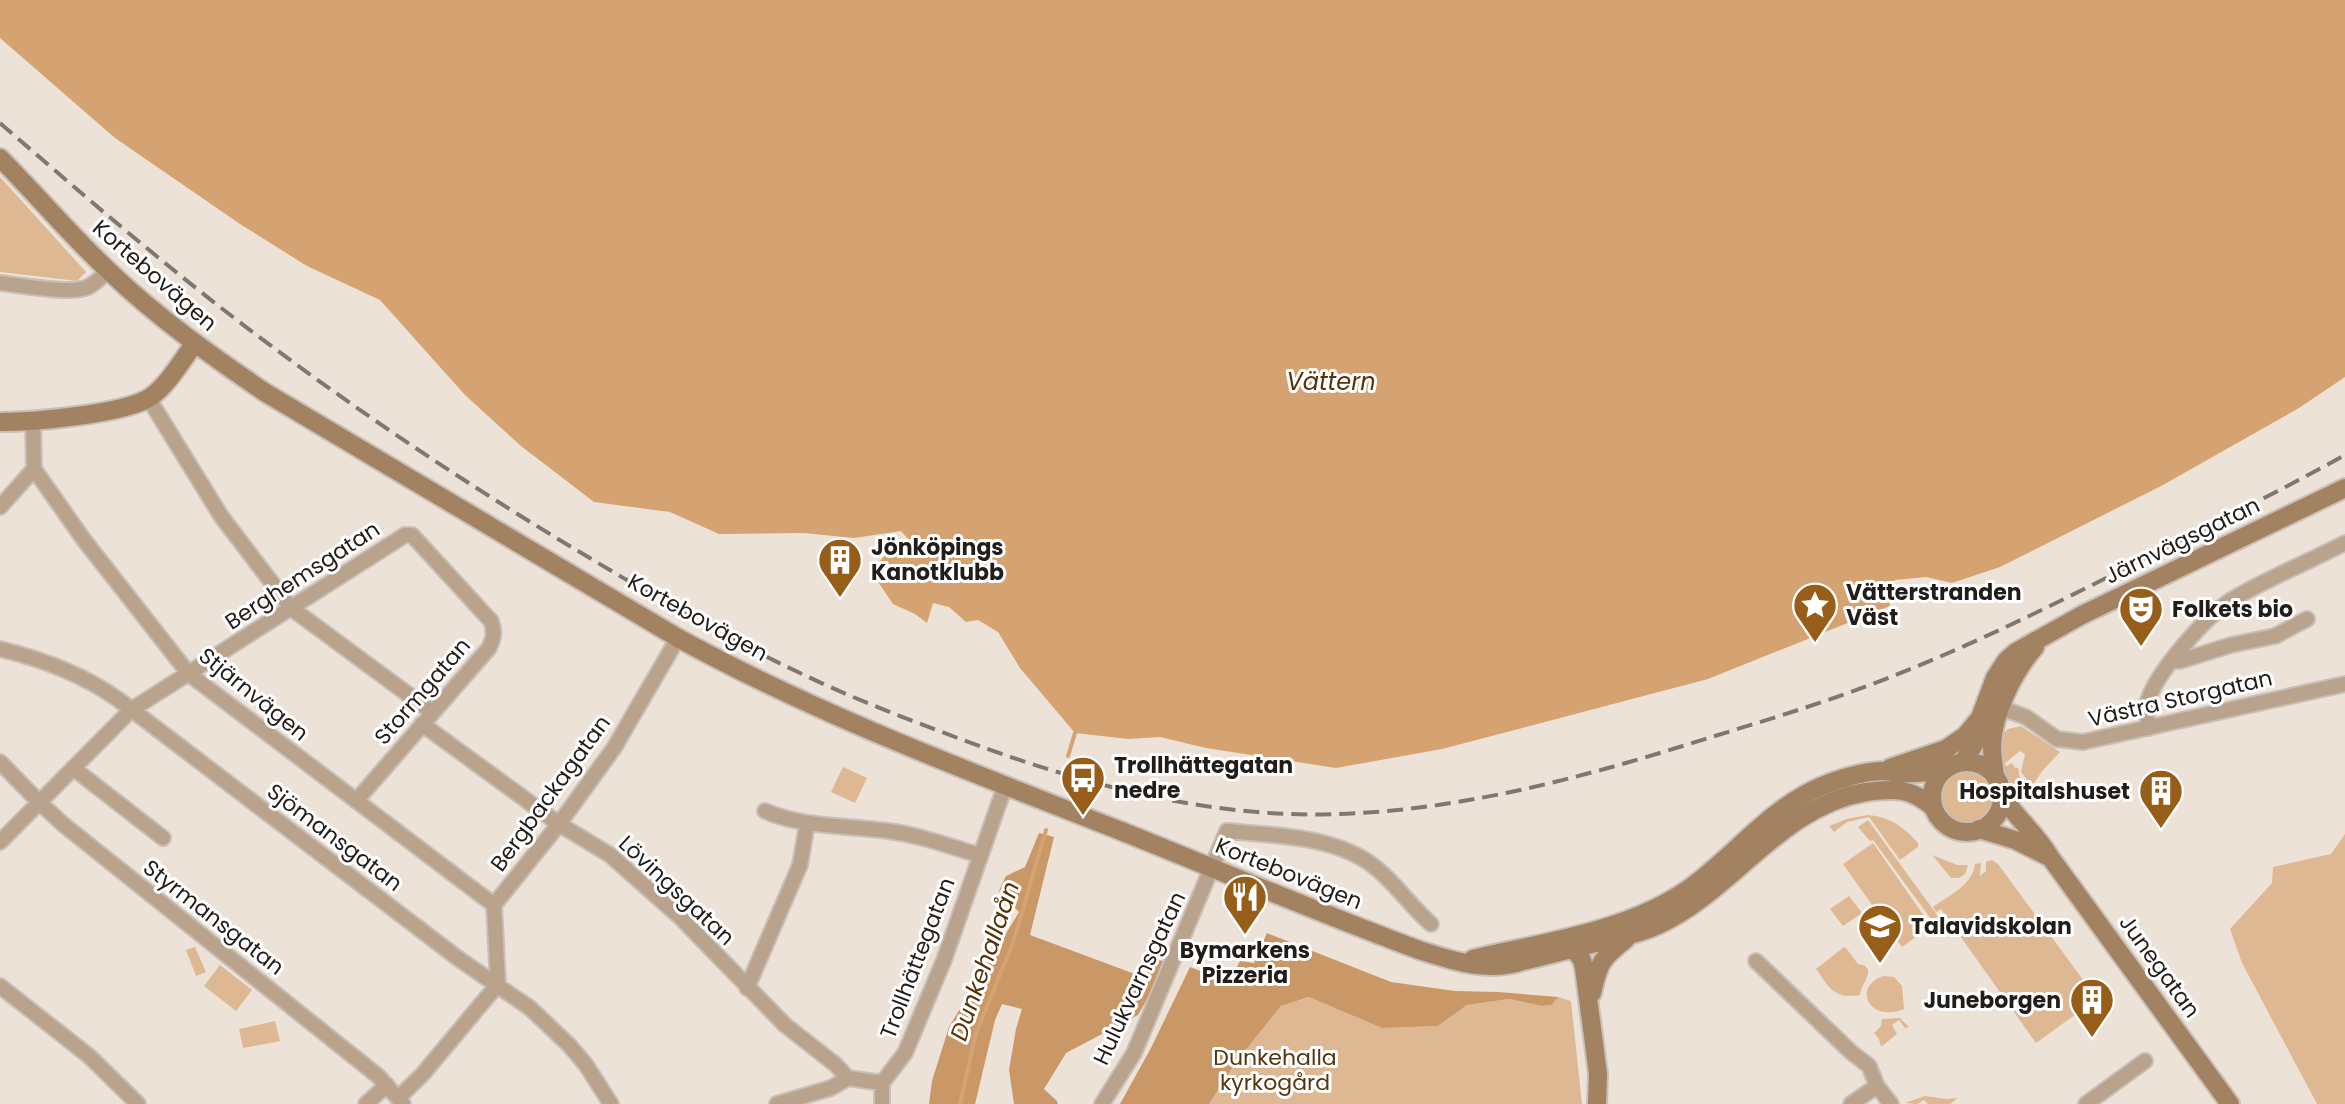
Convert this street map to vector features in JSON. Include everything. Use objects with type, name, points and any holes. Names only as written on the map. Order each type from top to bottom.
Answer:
[{"type":"street","name":"Kortebovägen","points":[[0,158],[108,271],[195,343],[266,393],[678,638],[856,725],[1390,940],[1463,962],[1487,967],[1507,966],[1657,926],[1716,889],[1786,828],[1836,799],[1878,790],[1900,790],[1917,794],[1934,808]]},
{"type":"street","points":[[0,283],[83,289],[108,271]]},
{"type":"street","points":[[0,422],[33,422],[122,407],[149,399],[195,343]]},
{"type":"street","name":"Lövingsgatan","points":[[149,399],[221,516],[291,608],[559,824],[610,855],[645,884],[785,1025],[848,1078]]},
{"type":"street","points":[[0,507],[34,469],[33,422]]},
{"type":"street","name":"Stjärnvägen","points":[[34,469],[101,563],[189,674],[494,905]]},
{"type":"street","name":"Järnvägsgatan","points":[[1955,765],[1980,735],[1989,709],[2042,639],[2082,615],[2345,488]]},
{"type":"street","name":"Berghemsgatan","points":[[0,842],[131,710],[405,535],[412,535]]},
{"type":"street","name":"Stormgatan","points":[[356,801],[489,648],[494,637],[491,621],[412,535]]},
{"type":"street","points":[[2149,728],[2146,706],[2155,683],[2213,615],[2233,600],[2345,543]]},
{"type":"street","points":[[2171,661],[2275,636],[2307,619]]},
{"type":"street","name":"Bergbackagatan","points":[[498,984],[494,905],[559,824],[614,748],[678,638]]},
{"type":"street","name":"Sjömansgatan","points":[[0,649],[26,655],[103,689],[554,1028],[586,1065],[611,1104]]},
{"type":"street","name":"Västra Storgatan","points":[[1989,709],[2026,717],[2066,742],[2091,741],[2345,684]]},
{"type":"street","points":[[1881,771],[1946,749],[1965,736],[1989,709]]},
{"type":"street","name":"Järnvägsgatan","points":[[1989,709],[1998,786]]},
{"type":"street","name":"Styrmansgatan","points":[[0,762],[39,802],[169,911],[312,1022],[387,1085],[400,1101]]},
{"type":"street","points":[[1974,762],[1984,766],[1998,786],[1999,809],[1979,829],[1966,831],[1952,828],[1941,820],[1934,808],[1934,786],[1941,773],[1955,765],[1974,762]]},
{"type":"street","name":"Kortebovägen","points":[[1463,962],[1575,949],[1687,890],[1764,824],[1802,796],[1834,781],[1881,771],[1922,773],[1955,765]]},
{"type":"street","points":[[73,768],[163,838]]},
{"type":"street","name":"Trollhättegatan","points":[[882,1083],[905,1053],[944,960],[1005,786]]},
{"type":"street","name":"Junegatan","points":[[1998,786],[2017,817],[2041,841],[2230,1104]]},
{"type":"street","points":[[765,811],[807,824],[891,831],[979,855]]},
{"type":"street","points":[[747,988],[800,865],[807,824]]},
{"type":"street","name":"Junegatan","points":[[1979,829],[2015,840],[2050,857]]},
{"type":"street","name":"Hulukvarnsgatan","points":[[1102,1104],[1134,1053],[1227,831],[1313,842],[1348,851],[1370,863],[1431,924]]},
{"type":"street","points":[[1588,1007],[1598,966],[1632,935]]},
{"type":"street","points":[[1575,949],[1582,960],[1598,1074],[1597,1104]]},
{"type":"street","points":[[1756,961],[1851,1052],[1867,1063],[1877,1086],[1891,1104]]},
{"type":"street","points":[[400,1101],[498,984]]},
{"type":"street","points":[[0,986],[89,1056],[138,1104]]},
{"type":"street","points":[[2086,1104],[2145,1061]]},
{"type":"street","points":[[777,1104],[831,1088],[848,1078],[882,1083],[882,1104]]},
{"type":"street","points":[[366,1104],[387,1085]]},
{"type":"street","points":[[1851,1104],[1877,1086]]},
{"type":"green space","points":[[0,177],[86,272],[77,281],[0,272]]},
{"type":"green space","points":[[2021,726],[2060,752],[2017,807],[2011,783],[1999,760],[1999,738],[2008,729]],"holes":[[[2020,751],[2025,754],[2021,772],[2027,783],[2020,778],[2018,768],[2012,763],[2004,764]]]},
{"type":"green space","points":[[843,767],[867,778],[855,803],[831,792]]},
{"type":"green space","points":[[1967,769],[1986,777],[1994,796],[1986,815],[1967,823],[1948,815],[1940,796],[1948,777]]},
{"type":"green space","points":[[1868,815],[1896,824],[1913,837],[1918,847],[1900,860],[1869,817],[1847,822],[1834,832],[1829,826]]},
{"type":"green space","points":[[1868,820],[1940,919],[1934,923],[1873,840],[1870,841],[1858,827]]},
{"type":"green space","points":[[2345,834],[2345,1104],[2317,1104],[2242,963],[2230,929],[2272,883],[2273,867],[2331,854]]},
{"type":"green space","points":[[1873,843],[1931,926],[1902,947],[1843,864]]},
{"type":"green space","points":[[1932,855],[1957,865],[1968,865],[1965,874],[1951,878]]},
{"type":"green space","points":[[1992,860],[2097,999],[2036,1043],[1941,909],[1936,912],[1933,907],[1965,884],[1975,864],[1981,863],[1980,876],[1986,871],[1986,862]]},
{"type":"green space","points":[[1849,896],[1862,913],[1843,926],[1830,909]]},
{"type":"green space","points":[[195,947],[206,972],[196,976],[186,950]]},
{"type":"green space","points":[[1844,947],[1858,964],[1868,969],[1860,995],[1838,994],[1816,969]]},
{"type":"green space","points":[[220,965],[252,990],[236,1011],[204,986]]},
{"type":"green space","points":[[1883,976],[1894,977],[1902,986],[1904,1009],[1883,1012],[1869,1003],[1868,989]]},
{"type":"green space","name":"Dunkehalla kyrkogård","points":[[1310,997],[1382,1028],[1438,1026],[1467,1005],[1509,999],[1542,1006],[1552,1005],[1558,997],[1571,1001],[1582,1104],[1209,1104],[1236,1062],[1281,1006]]},
{"type":"green space","points":[[1900,1018],[1909,1027],[1905,1028],[1899,1020],[1892,1025],[1897,1034],[1881,1047],[1874,1033],[1881,1026],[1882,1019]]},
{"type":"green space","points":[[275,1021],[280,1041],[243,1048],[239,1029]]},
{"type":"green space","points":[[1925,1096],[1958,1098],[1950,1104],[1928,1104],[1924,1100],[1917,1104],[1905,1103]]},
{"type":"shaded area","points":[[1039,833],[1054,837],[1030,935],[1143,977],[1159,960],[1166,966],[1138,1015],[1066,1053],[1044,1089],[1058,1104],[1014,1104],[1009,1070],[1022,1009],[1002,1004],[995,1020],[975,1104],[929,1104],[932,1081],[949,1027],[1019,912],[999,891],[1006,876],[1025,867]]},
{"type":"shaded area","points":[[1267,933],[1391,982],[1455,991],[1558,997],[1552,1005],[1542,1006],[1509,999],[1467,1005],[1438,1026],[1382,1028],[1309,997],[1281,1006],[1236,1062],[1209,1104],[1120,1104],[1190,967],[1229,982],[1240,961],[1254,963]]},
{"type":"water","name":"Vättern","points":[[0,0],[2345,0],[2345,377],[2299,408],[2163,485],[2000,567],[1952,583],[1926,577],[1895,580],[1888,592],[1890,606],[1708,679],[1442,749],[1336,768],[1206,748],[1160,737],[1128,739],[1075,733],[1020,668],[998,632],[978,620],[966,622],[949,607],[933,603],[927,623],[893,604],[872,573],[890,550],[899,550],[909,540],[901,531],[854,538],[804,533],[719,534],[670,512],[594,502],[521,446],[465,395],[380,300],[307,266],[115,138],[0,38]]},
{"type":"waterway","name":"Dunkehallaån","points":[[1068,756],[1075,733]]},
{"type":"waterway","name":"Dunkehallaån","points":[[960,1104],[976,1033],[1013,943],[1046,830]]},
{"type":"railway","points":[[0,123],[169,266],[309,374],[530,522],[710,627],[837,690],[1001,754],[1144,795],[1241,811],[1339,814],[1471,800],[1601,770],[1788,713],[1886,679],[2000,630],[2345,455]]},
{"type":"place","name":"Jönköpings Kanotklubb","points":[[840,599]]},
{"type":"place","name":"Vätterstranden Väst","points":[[1815,644]]},
{"type":"place","name":"Folkets bio","points":[[2141,648]]},
{"type":"place","name":"Trollhättegatan nedre","points":[[1083,817]]},
{"type":"place","name":"Hospitalshuset","points":[[2161,830]]},
{"type":"place","name":"Bymarkens Pizzeria","points":[[1245,936]]},
{"type":"place","name":"Talavidskolan","points":[[1880,965]]},
{"type":"place","name":"Juneborgen","points":[[2092,1039]]}]
